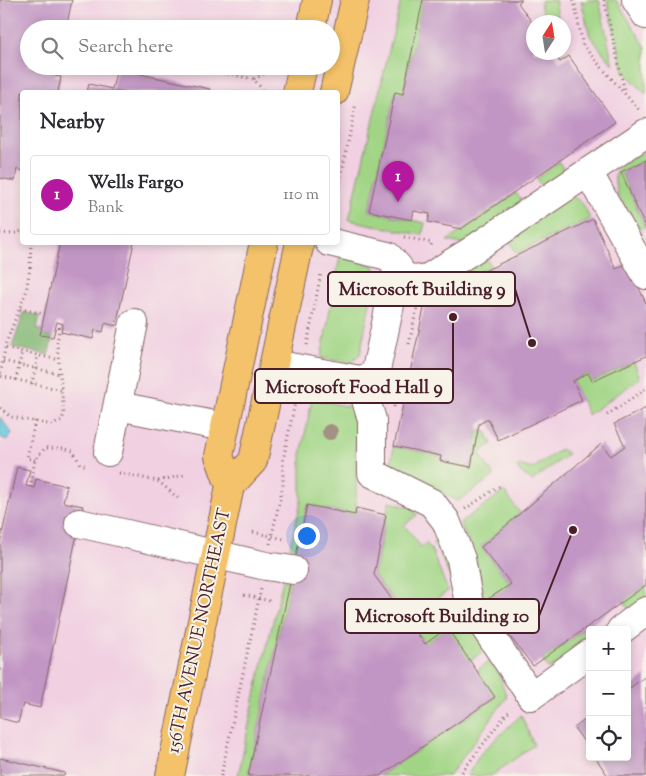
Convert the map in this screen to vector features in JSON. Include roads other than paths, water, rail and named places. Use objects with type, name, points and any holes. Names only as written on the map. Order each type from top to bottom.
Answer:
[{"type":"main road","points":[[313,20],[317,0]]},
{"type":"main road","points":[[340,66],[355,0]]},
{"type":"main road","points":[[297,90],[301,75]]},
{"type":"main road","points":[[334,90],[338,75]]},
{"type":"main road","name":"156TH AVENUE NORTHEAST","points":[[230,486],[219,456],[263,245]]},
{"type":"main road","name":"156TH AVENUE NORTHEAST","points":[[170,776],[230,486],[253,461],[299,245]]},
{"type":"street","points":[[636,0],[646,15]]},
{"type":"street","points":[[396,276],[423,281],[588,172],[643,123]]},
{"type":"street","points":[[588,172],[646,275]]},
{"type":"street","points":[[274,364],[360,380],[375,375],[398,267],[388,256],[340,245]]},
{"type":"street","points":[[105,463],[134,324]]},
{"type":"street","points":[[360,380],[372,420],[372,473],[432,503],[446,522],[461,559],[469,604],[531,696],[586,656]]},
{"type":"street","points":[[118,406],[224,427]]},
{"type":"street","points":[[79,523],[266,566],[293,570]]},
{"type":"street","points":[[626,626],[646,611]]},
{"type":"water","points":[[0,417],[12,433],[7,440],[0,437]]},
{"type":"place","name":"Wells Fargo","points":[[398,202]]},
{"type":"place","name":"Microsoft Food Hall 9","points":[[453,317]]},
{"type":"place","name":"Microsoft Building 9","points":[[532,343]]},
{"type":"place","name":"Microsoft Building 10","points":[[573,530]]}]
